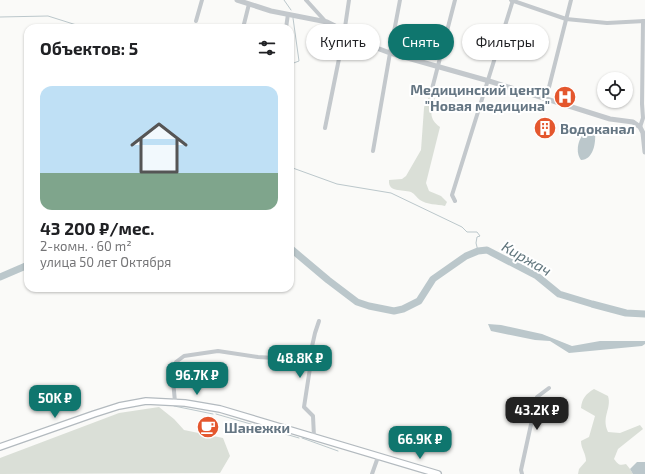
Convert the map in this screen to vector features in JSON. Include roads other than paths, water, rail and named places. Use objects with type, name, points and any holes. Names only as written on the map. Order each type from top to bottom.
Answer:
[{"type":"main road","points":[[0,447],[89,415],[119,406],[146,401],[175,402],[207,406],[438,474]]},
{"type":"street","points":[[196,21],[202,0]]},
{"type":"street","points":[[237,0],[271,11],[331,24]]},
{"type":"street","points":[[306,0],[327,22]]},
{"type":"street","points":[[345,24],[349,0]]},
{"type":"street","points":[[395,24],[400,0]]},
{"type":"street","points":[[432,88],[455,0]]},
{"type":"street","points":[[455,201],[452,195],[489,81],[512,0],[566,19],[607,23],[644,21],[642,118],[640,126]]},
{"type":"street","points":[[546,100],[571,0]]},
{"type":"street","points":[[243,24],[246,2]]},
{"type":"street","points":[[287,24],[288,14]]},
{"type":"street","points":[[326,128],[339,60]]},
{"type":"street","points":[[373,151],[389,60]]},
{"type":"street","points":[[415,60],[489,81],[610,119],[633,122],[640,126],[643,133],[645,152]]},
{"type":"street","points":[[314,437],[312,416],[304,407],[310,368],[309,360],[319,321]]},
{"type":"street","points":[[175,402],[173,380],[176,362],[184,356],[218,351],[258,357],[309,360],[329,364]]},
{"type":"street","points":[[522,474],[521,470],[537,397],[549,388]]},
{"type":"street","points":[[372,474],[378,457]]},
{"type":"waterway","points":[[284,0],[291,10]]},
{"type":"waterway","points":[[0,17],[48,16],[73,24]]},
{"type":"waterway","points":[[293,18],[294,24]]},
{"type":"waterway","points":[[294,25],[299,61],[294,63]]},
{"type":"waterway","points":[[294,168],[337,184],[391,193],[462,227],[467,232],[477,232],[480,236],[477,237],[476,243],[478,251]]},
{"type":"waterway","name":"Киржач","points":[[294,251],[357,302],[394,311],[403,309],[419,301],[433,279],[466,256],[478,251],[487,250],[537,276],[559,294],[626,313],[645,314]]},
{"type":"waterway","name":"Киржач","points":[[0,277],[24,267]]},
{"type":"waterway","points":[[174,406],[213,414]]},
{"type":"waterway","points":[[216,414],[299,438]]},
{"type":"waterway","points":[[302,438],[338,451]]},
{"type":"place","name":"Медицинский центр \"Новая медицина\"","points":[[565,97]]},
{"type":"place","name":"Водоканал","points":[[545,128]]},
{"type":"place","name":"Шанежки","points":[[208,427]]}]
